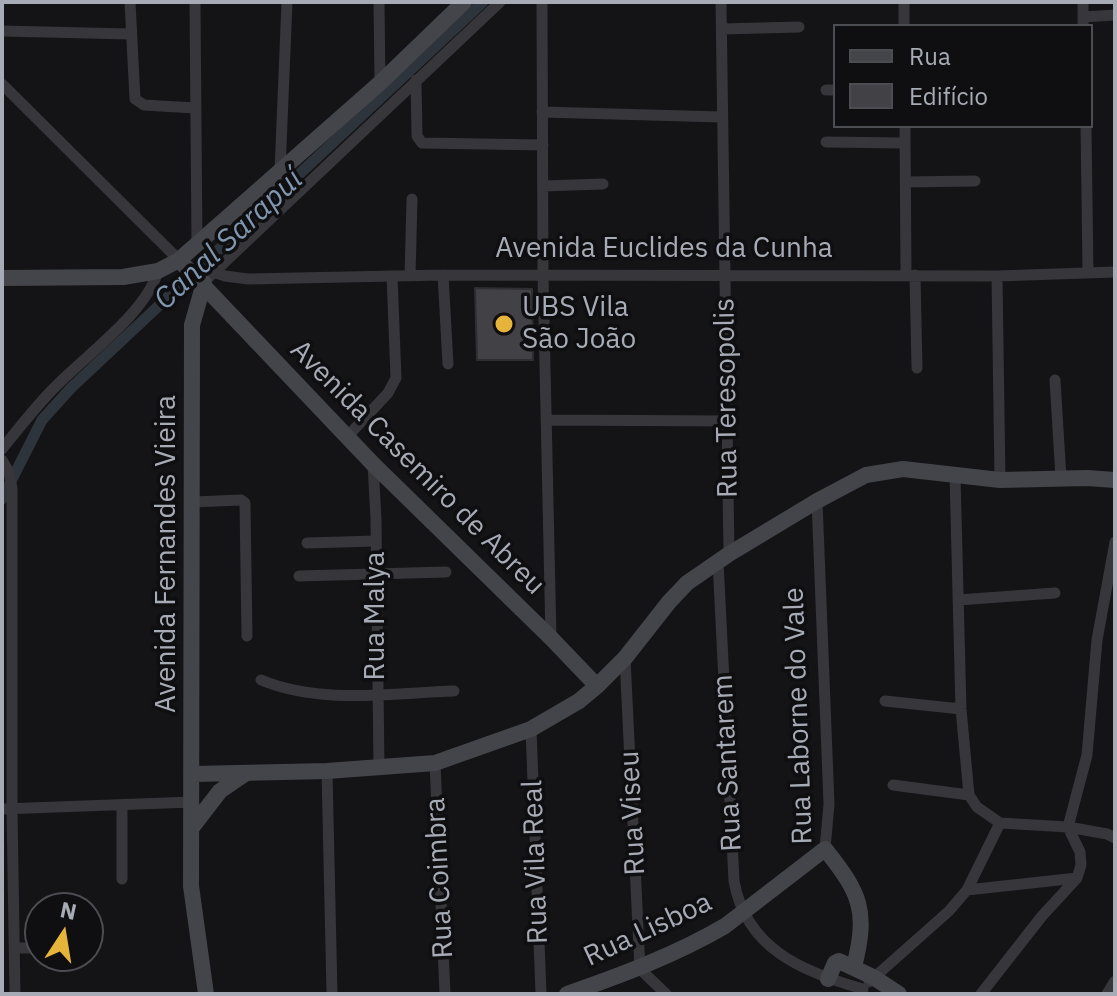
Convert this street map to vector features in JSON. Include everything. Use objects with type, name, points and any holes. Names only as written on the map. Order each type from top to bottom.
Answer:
[{"type":"main road","points":[[2,278],[123,277],[158,271],[196,272],[197,246],[380,83],[464,2]]},
{"type":"main road","name":"Avenida Casemiro de Abreu","points":[[196,272],[218,303],[373,464],[597,686]]},
{"type":"main road","name":"Avenida Fernandes Vieira","points":[[196,272],[192,325],[191,886],[206,994]]},
{"type":"main road","points":[[193,774],[327,771],[435,763],[531,729],[579,701],[597,686],[625,658],[687,583],[817,501],[866,475],[903,469],[1000,480],[1115,480]]},
{"type":"main road","points":[[193,826],[220,791],[247,773]]},
{"type":"main road","name":"Rua Lisboa","points":[[567,994],[640,969],[707,936],[825,849]]},
{"type":"main road","name":"Rua Laborne do Vale","points":[[825,849],[852,887],[862,916],[862,935],[854,967]]},
{"type":"main road","points":[[828,979],[837,961],[854,967],[867,987],[899,994]]},
{"type":"street","points":[[130,2],[135,99],[144,105],[195,108]]},
{"type":"street","points":[[195,2],[197,246]]},
{"type":"street","points":[[280,171],[287,2]]},
{"type":"street","points":[[379,2],[380,83]]},
{"type":"street","points":[[2,84],[196,272],[416,80],[500,2]]},
{"type":"street","points":[[542,2],[543,275],[551,638]]},
{"type":"street","name":"Rua Teresopolis","points":[[721,2],[728,421],[724,558]]},
{"type":"street","points":[[904,2],[904,24]]},
{"type":"street","points":[[1083,2],[1083,22],[1115,15]]},
{"type":"street","points":[[722,29],[799,27]]},
{"type":"street","points":[[2,31],[130,34]]},
{"type":"street","points":[[416,80],[417,136],[422,143],[543,145]]},
{"type":"street","points":[[542,112],[721,117]]},
{"type":"street","points":[[905,128],[917,368]]},
{"type":"street","points":[[1086,128],[1088,273]]},
{"type":"street","points":[[826,142],[905,143]]},
{"type":"street","points":[[906,182],[975,181]]},
{"type":"street","points":[[543,186],[603,184]]},
{"type":"street","points":[[410,276],[412,199]]},
{"type":"street","points":[[2,449],[54,388],[142,304],[155,283],[158,271]]},
{"type":"street","name":"Avenida Euclides da Cunha","points":[[196,272],[248,279],[443,275],[997,276],[1115,272]]},
{"type":"street","points":[[443,275],[448,364]]},
{"type":"street","points":[[347,437],[388,393],[396,378],[392,276]]},
{"type":"street","points":[[997,276],[1000,480]]},
{"type":"street","points":[[1055,380],[1061,478]]},
{"type":"street","points":[[547,420],[728,421]]},
{"type":"street","points":[[2,460],[9,472],[12,489],[7,809],[15,994]]},
{"type":"street","name":"Rua Malya","points":[[373,464],[379,768]]},
{"type":"street","points":[[955,476],[961,709],[969,795],[977,807],[1000,823],[1068,827],[1115,838]]},
{"type":"street","points":[[193,502],[241,500],[245,503],[247,636]]},
{"type":"street","name":"Rua Laborne do Vale","points":[[817,501],[829,804],[825,849]]},
{"type":"street","points":[[307,543],[376,541]]},
{"type":"street","points":[[981,994],[1042,916],[1077,878],[1081,865],[1080,852],[1068,827],[1087,755],[1097,640],[1115,542]]},
{"type":"street","name":"Rua Santarem","points":[[724,558],[734,881],[742,912],[755,932],[799,966],[828,979],[867,987]]},
{"type":"street","points":[[299,576],[446,572]]},
{"type":"street","points":[[958,600],[1055,593]]},
{"type":"street","name":"Rua Viseu","points":[[625,658],[640,969]]},
{"type":"street","points":[[261,680],[289,690],[321,696],[454,691]]},
{"type":"street","points":[[885,701],[961,709]]},
{"type":"street","name":"Rua Vila Real","points":[[531,729],[541,994]]},
{"type":"street","name":"Rua Coimbra","points":[[435,763],[445,994]]},
{"type":"street","points":[[327,771],[332,994]]},
{"type":"street","points":[[893,785],[969,795]]},
{"type":"street","points":[[7,809],[193,802]]},
{"type":"street","points":[[122,805],[122,879]]},
{"type":"street","points":[[867,987],[949,911],[967,890],[1000,823]]},
{"type":"street","points":[[967,890],[1077,878]]},
{"type":"street","points":[[15,948],[24,948]]},
{"type":"street","points":[[640,969],[666,994]]},
{"type":"street","points":[[1108,994],[1115,981]]},
{"type":"street","points":[[1108,994],[1115,991]]},
{"type":"building","name":"UBS Vila São João","points":[[475,288],[532,289],[533,360],[477,360]]},
{"type":"waterway","name":"Canal Sarapuí","points":[[2,499],[42,420],[71,388],[483,2]]},
{"type":"place","name":"UBS Vila São João","points":[[504,324]]}]
